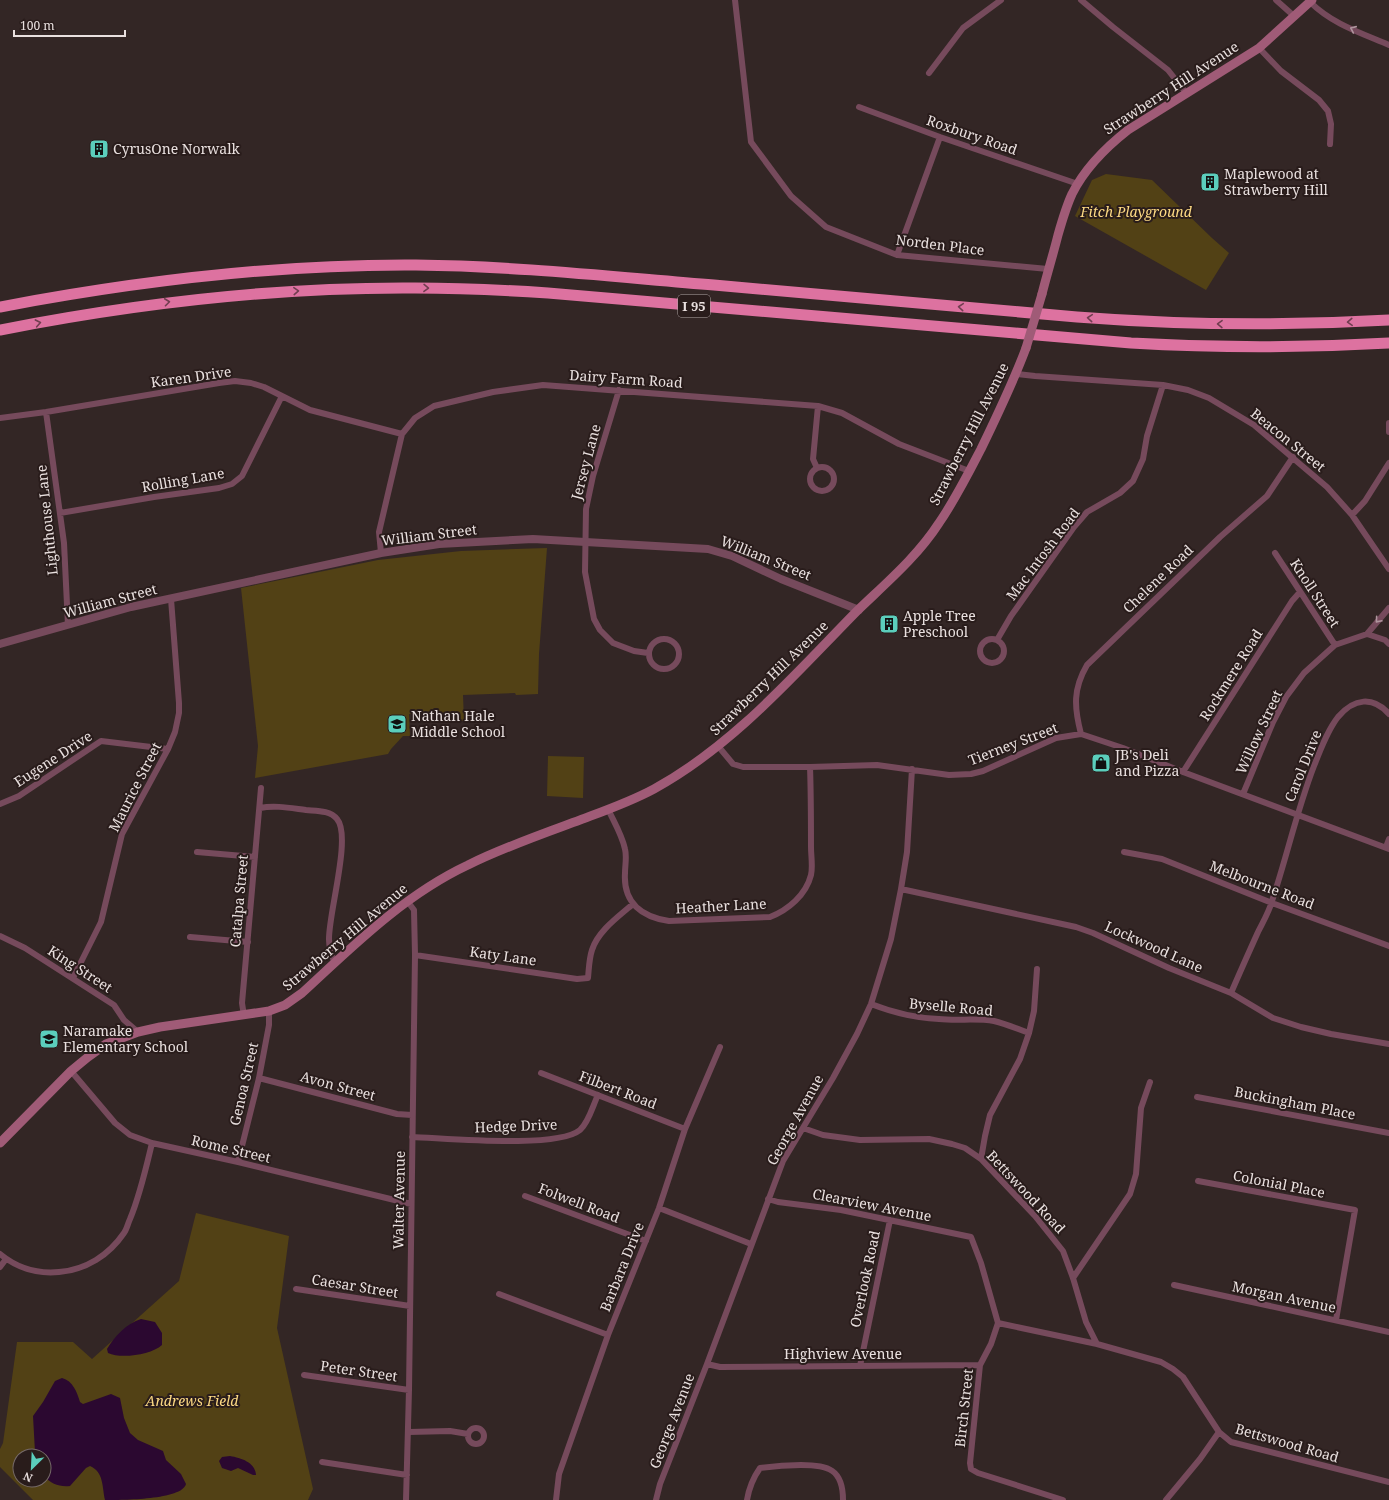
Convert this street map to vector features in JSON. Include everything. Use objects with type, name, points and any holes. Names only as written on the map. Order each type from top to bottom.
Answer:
[{"type":"highway","name":"I 95","points":[[0,308],[89,291],[209,275],[322,267],[415,265],[548,271],[1077,317],[1157,322],[1283,325],[1389,320]]},
{"type":"highway","name":"I 95","points":[[0,330],[124,308],[229,296],[335,289],[415,288],[474,289],[574,295],[1131,343],[1211,347],[1389,343]]},
{"type":"main road","name":"Strawberry Hill Avenue","points":[[0,1143],[71,1071],[106,1044],[138,1032],[160,1027],[244,1016],[269,1011],[285,1005],[302,993],[394,911],[442,878],[469,864],[652,790],[679,774],[718,746],[760,708],[891,580],[938,524],[969,471],[1017,374],[1066,210],[1078,184],[1090,165],[1114,141],[1128,130],[1259,48],[1311,1]]},
{"type":"street","name":"Norden Place","points":[[735,0],[751,142],[791,196],[826,227],[896,255],[1048,269]]},
{"type":"street","points":[[929,73],[963,28],[1001,0]]},
{"type":"street","points":[[1081,0],[1168,70],[1187,94]]},
{"type":"street","points":[[1276,0],[1294,16]]},
{"type":"street","points":[[1311,1],[1320,12],[1332,20],[1389,45]]},
{"type":"street","points":[[1259,48],[1281,71],[1319,100],[1328,111],[1330,124],[1330,144]]},
{"type":"street","name":"Roxbury Road","points":[[859,107],[940,137],[1078,184]]},
{"type":"street","points":[[896,255],[940,137]]},
{"type":"street","name":"Beacon Street","points":[[1017,374],[1163,385],[1188,390],[1209,398],[1254,425],[1327,487],[1352,515],[1389,569]]},
{"type":"street","name":"Karen Drive","points":[[0,418],[46,412],[235,381],[251,383],[264,387],[310,410],[402,434]]},
{"type":"street","name":"Dairy Farm Road","points":[[381,554],[379,532],[402,434],[415,418],[434,406],[493,392],[543,385],[818,406],[842,413],[899,444],[969,471]]},
{"type":"street","name":"Mac Intosh Road","points":[[997,640],[1011,616],[1074,527],[1087,512],[1120,494],[1133,481],[1143,459],[1147,436],[1163,385]]},
{"type":"street","name":"Jersey Lane","points":[[618,390],[592,476],[586,509],[585,572],[594,619],[600,630],[613,643],[634,651],[648,652]]},
{"type":"street","name":"Rolling Lane","points":[[60,513],[219,488],[232,484],[242,476],[282,396]]},
{"type":"street","points":[[817,468],[813,459],[818,406]]},
{"type":"street","name":"Lighthouse Lane","points":[[46,412],[64,543],[68,626]]},
{"type":"street","points":[[1389,423],[1389,432]]},
{"type":"street","name":"Chelene Road","points":[[1081,734],[1076,715],[1075,696],[1081,676],[1087,665],[1220,537],[1267,496],[1293,457]]},
{"type":"street","points":[[1352,515],[1365,501],[1389,462]]},
{"type":"street","points":[[824,467],[833,475],[834,479],[832,486],[825,491],[817,491],[811,485],[811,474],[817,468],[824,467]]},
{"type":"street","name":"William Street","points":[[0,644],[131,607],[381,554],[439,544],[486,541],[586,541],[708,549],[732,556],[859,610]]},
{"type":"street","name":"Knoll Street","points":[[1275,554],[1335,645]]},
{"type":"street","name":"Rockmere Road","points":[[1183,772],[1292,601],[1300,592]]},
{"type":"street","name":"Maurice Street","points":[[73,978],[101,922],[122,834],[168,749],[175,732],[179,708],[171,599]]},
{"type":"street","points":[[1389,608],[1367,634],[1385,640],[1389,644]]},
{"type":"street","name":"Willow Street","points":[[1243,794],[1273,722],[1286,697],[1304,673],[1335,645],[1367,634]]},
{"type":"street","points":[[666,638],[671,640],[678,647],[679,657],[674,666],[664,669],[654,666],[648,652],[649,648],[656,640],[666,638]]},
{"type":"street","name":"Carol Drive","points":[[1231,992],[1272,903],[1297,815],[1320,751],[1330,731],[1339,716],[1353,704],[1362,701],[1372,702],[1382,706],[1389,714]]},
{"type":"street","name":"Tierney Street","points":[[718,746],[733,764],[743,767],[877,765],[949,775],[971,774],[983,771],[1056,738],[1081,734],[1123,748],[1387,848]]},
{"type":"street","name":"Eugene Drive","points":[[0,804],[19,796],[101,741],[168,749]]},
{"type":"street","name":"Heather Lane","points":[[633,904],[644,913],[656,919],[669,921],[770,917],[782,912],[795,902],[805,889],[811,874],[810,767]]},
{"type":"street","name":"George Avenue","points":[[656,1500],[660,1484],[707,1364],[783,1161],[836,1072],[871,1004],[891,939],[901,889],[907,852],[912,769]]},
{"type":"street","name":"Catalpa Street","points":[[244,1016],[242,1003],[261,788]]},
{"type":"street","points":[[260,808],[272,806],[331,813],[338,819],[343,831],[329,939],[335,964]]},
{"type":"street","points":[[608,809],[625,848],[625,882],[628,894],[633,904]]},
{"type":"street","points":[[1387,848],[1389,839]]},
{"type":"street","points":[[197,852],[255,857]]},
{"type":"street","name":"Melbourne Road","points":[[1124,852],[1162,859],[1272,903],[1389,946]]},
{"type":"street","name":"Lockwood Lane","points":[[901,889],[1076,927],[1093,933],[1169,968],[1231,992],[1273,1018],[1301,1027],[1331,1034],[1389,1044]]},
{"type":"street","name":"Walter Avenue","points":[[406,1500],[409,1432],[415,955],[414,910],[408,902]]},
{"type":"street","name":"Katy Lane","points":[[415,955],[577,979],[588,978],[590,958],[595,942],[610,925],[633,904]]},
{"type":"street","name":"King Street","points":[[0,936],[25,948],[114,1005],[124,1020],[138,1032]]},
{"type":"street","points":[[190,937],[248,942]]},
{"type":"street","points":[[981,1159],[984,1136],[990,1115],[1020,1059],[1029,1032],[1034,1011],[1036,969]]},
{"type":"street","name":"Byselle Road","points":[[871,1004],[896,1013],[919,1018],[941,1020],[968,1018],[995,1021],[1029,1032]]},
{"type":"street","name":"Genoa Street","points":[[238,1162],[259,1078],[269,1025],[269,1011]]},
{"type":"street","name":"Barbara Drive","points":[[556,1500],[559,1474],[608,1335],[659,1208],[685,1129],[720,1047]]},
{"type":"street","name":"Rome Street","points":[[71,1071],[115,1123],[130,1135],[152,1143],[238,1162],[411,1204]]},
{"type":"street","name":"Filbert Road","points":[[542,1073],[685,1129]]},
{"type":"street","name":"Avon Street","points":[[259,1078],[398,1114],[412,1115]]},
{"type":"street","points":[[1074,1278],[1130,1194],[1136,1174],[1141,1108],[1150,1082]]},
{"type":"street","name":"Hedge Drive","points":[[412,1137],[507,1141],[541,1140],[571,1135],[580,1130],[584,1125],[598,1095]]},
{"type":"street","name":"Buckingham Place","points":[[1197,1097],[1389,1133]]},
{"type":"street","name":"Bettswood Road","points":[[803,1128],[823,1135],[860,1140],[929,1139],[965,1148],[981,1159],[1051,1234],[1063,1251],[1074,1278],[1086,1322],[1097,1344]]},
{"type":"street","points":[[0,1254],[6,1259],[31,1271],[48,1274],[65,1272],[88,1266],[109,1252],[125,1232],[135,1208],[152,1143]]},
{"type":"street","name":"Colonial Place","points":[[1198,1181],[1355,1210],[1336,1320]]},
{"type":"street","name":"Folwell Road","points":[[525,1196],[646,1241]]},
{"type":"street","name":"Clearview Avenue","points":[[768,1199],[778,1202],[841,1210],[971,1237],[981,1263],[998,1323]]},
{"type":"street","points":[[659,1208],[751,1244]]},
{"type":"street","name":"Overlook Road","points":[[860,1366],[890,1220]]},
{"type":"street","points":[[0,1267],[6,1259]]},
{"type":"street","name":"Morgan Avenue","points":[[1174,1285],[1389,1332]]},
{"type":"street","name":"Caesar Street","points":[[296,1289],[410,1306]]},
{"type":"street","points":[[499,1294],[608,1335]]},
{"type":"street","name":"Bettswood Road","points":[[998,1323],[1097,1344],[1160,1362],[1173,1369],[1183,1377],[1219,1432],[1231,1442],[1389,1482]]},
{"type":"street","name":"Birch Street","points":[[998,1323],[991,1344],[980,1365],[970,1463],[971,1470],[1063,1500]]},
{"type":"street","name":"Highview Avenue","points":[[707,1364],[720,1367],[980,1365]]},
{"type":"street","name":"Peter Street","points":[[304,1375],[409,1390]]},
{"type":"street","points":[[409,1432],[450,1431],[468,1434]]},
{"type":"street","points":[[1166,1500],[1200,1459],[1219,1432]]},
{"type":"street","points":[[322,1462],[407,1475]]},
{"type":"street","points":[[747,1500],[753,1480],[760,1468],[778,1465],[818,1465],[830,1468],[839,1477],[843,1488],[844,1500]]},
{"type":"green space","name":"Fitch Playground","points":[[1106,174],[1152,180],[1229,253],[1206,290],[1075,216],[1092,180]]},
{"type":"green space","name":"Nathan Hale Middle School","points":[[547,548],[539,654],[538,694],[516,695],[515,693],[463,695],[464,721],[449,721],[448,713],[409,714],[410,736],[403,736],[388,754],[255,778],[258,746],[241,588],[378,560],[461,551]]},
{"type":"green space","points":[[548,756],[584,757],[583,798],[547,796]]},
{"type":"green space","name":"Andrews Field","points":[[196,1213],[289,1236],[277,1328],[313,1489],[308,1500],[33,1500],[21,1488],[52,1488],[52,1448],[12,1448],[12,1479],[0,1467],[0,1449],[3,1443],[17,1342],[73,1342],[92,1359],[179,1281]]},
{"type":"shaded area","points":[[141,1319],[155,1322],[162,1333],[162,1345],[144,1354],[120,1356],[108,1353],[107,1349],[117,1335],[126,1327]]},
{"type":"shaded area","points":[[62,1378],[66,1379],[72,1384],[80,1402],[83,1404],[111,1394],[120,1398],[124,1418],[130,1433],[138,1440],[163,1451],[166,1460],[181,1474],[186,1484],[182,1489],[174,1493],[150,1498],[105,1500],[100,1476],[95,1469],[90,1466],[86,1468],[70,1486],[62,1486],[52,1483],[52,1448],[35,1448],[33,1416],[55,1381]]},
{"type":"shaded area","points":[[230,1456],[247,1461],[253,1467],[256,1475],[238,1468],[231,1471],[222,1468],[219,1461],[222,1457]]},
{"type":"place","name":"CyrusOne Norwalk","points":[[99,149]]},
{"type":"place","name":"Maplewood at Strawberry Hill","points":[[1210,182]]},
{"type":"place","name":"Apple Tree Preschool","points":[[889,624]]},
{"type":"place","name":"Nathan Hale Middle School","points":[[397,724]]},
{"type":"place","name":"JB's Deli and Pizza","points":[[1101,763]]},
{"type":"place","name":"Naramake Elementary School","points":[[49,1039]]}]
